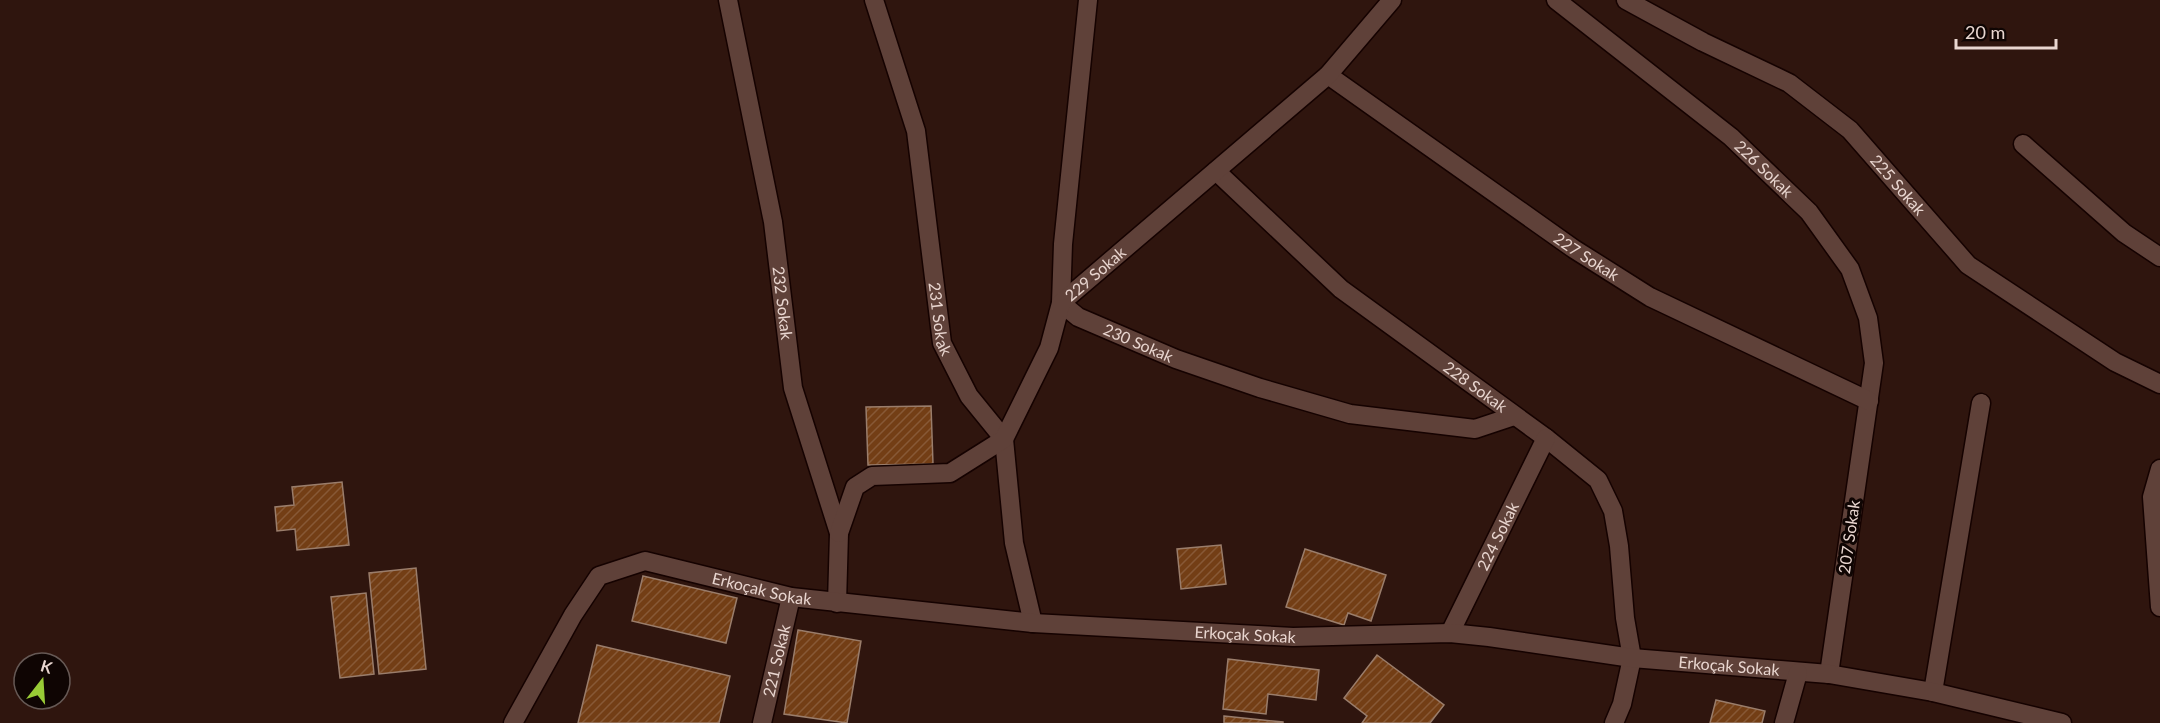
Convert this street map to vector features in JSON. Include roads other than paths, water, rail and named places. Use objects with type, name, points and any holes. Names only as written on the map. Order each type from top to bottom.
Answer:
[{"type":"street","name":"232 Sokak","points":[[728,0],[773,222],[793,388],[839,533],[837,603]]},
{"type":"street","name":"231 Sokak","points":[[874,0],[916,131],[942,343],[969,396],[1004,439]]},
{"type":"street","points":[[1061,303],[1063,244],[1088,0]]},
{"type":"street","name":"229 Sokak","points":[[1004,439],[1049,348],[1061,303],[1328,75],[1392,0]]},
{"type":"street","name":"226 Sokak","points":[[1556,0],[1731,137],[1809,212],[1850,269],[1868,318],[1874,363],[1869,401]]},
{"type":"street","name":"225 Sokak","points":[[1626,0],[1703,42],[1789,83],[1850,130],[1968,265],[2115,362],[2160,384]]},
{"type":"street","name":"227 Sokak","points":[[1328,75],[1574,249],[1650,297],[1869,401]]},
{"type":"street","points":[[2023,144],[2124,233],[2160,257]]},
{"type":"street","name":"228 Sokak","points":[[1216,171],[1341,289],[1546,438],[1598,480],[1613,511],[1619,546],[1625,618],[1632,658]]},
{"type":"street","name":"230 Sokak","points":[[1061,303],[1078,317],[1176,358],[1260,388],[1350,414],[1475,429],[1514,416]]},
{"type":"street","name":"207 Sokak","points":[[1829,674],[1869,401]]},
{"type":"street","points":[[1933,692],[1981,402]]},
{"type":"street","name":"224 Sokak","points":[[1450,633],[1546,438]]},
{"type":"street","points":[[839,533],[855,488],[872,476],[950,473],[1004,439],[1014,543],[1033,623]]},
{"type":"street","points":[[2160,469],[2152,496],[2160,607]]},
{"type":"street","name":"Erkoçak Sokak","points":[[513,723],[573,615],[599,576],[645,561],[791,597],[1033,623],[1293,637],[1450,633],[1632,658],[1829,674],[1933,692],[2062,723]]},
{"type":"street","name":"221 Sokak","points":[[762,723],[791,597]]},
{"type":"street","points":[[1614,723],[1623,704],[1632,658]]},
{"type":"street","points":[[1784,723],[1798,673]]}]
